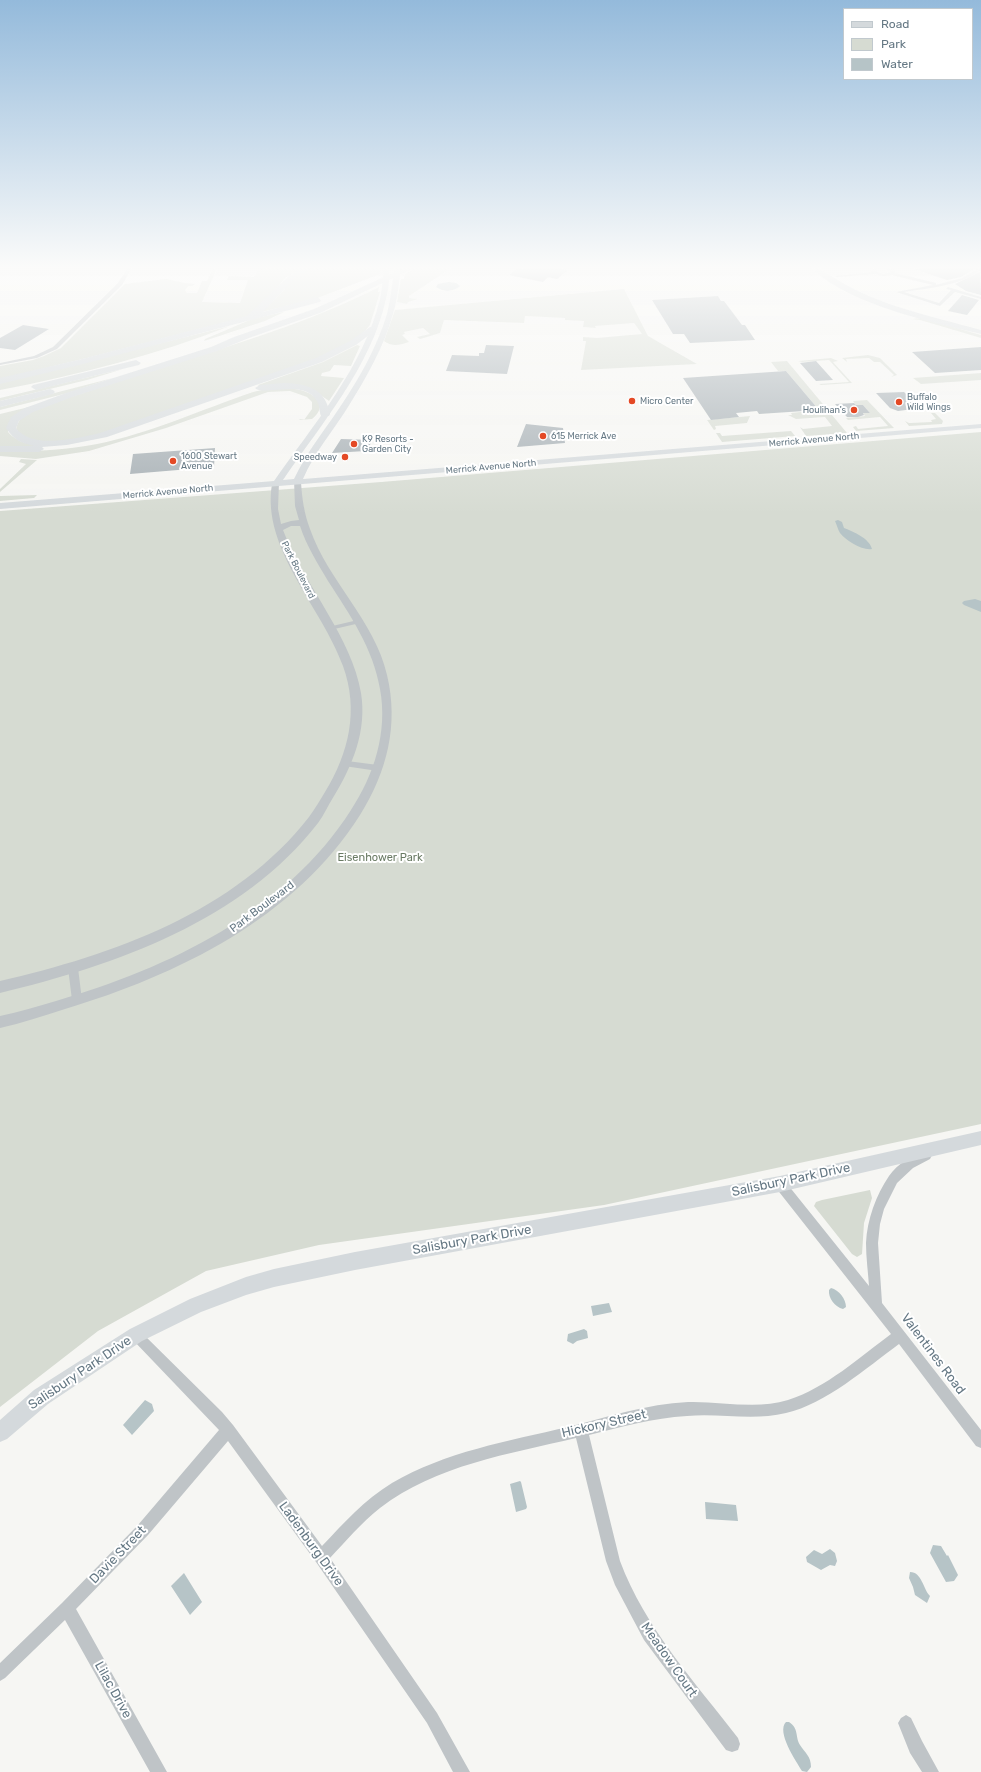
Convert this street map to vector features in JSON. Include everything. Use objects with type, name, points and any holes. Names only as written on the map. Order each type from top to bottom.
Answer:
[{"type":"highway","points":[[0,381],[131,349]]},
{"type":"highway","points":[[26,389],[167,349]]},
{"type":"highway","points":[[0,395],[147,360],[184,349]]},
{"type":"highway","points":[[0,404],[132,370],[203,349]]},
{"type":"highway","points":[[211,349],[175,362],[69,395],[29,410],[20,415],[12,423],[11,428],[13,432],[22,440],[41,443],[73,441],[103,435],[307,365],[343,349]]},
{"type":"highway","points":[[0,449],[51,449],[104,440],[151,426],[253,390],[274,386],[298,388],[311,391],[322,400],[325,414]]},
{"type":"highway","points":[[0,412],[69,395]]},
{"type":"main road","points":[[276,484],[334,402],[364,349]]},
{"type":"main road","points":[[297,482],[326,433],[358,385],[376,349]]},
{"type":"main road","points":[[348,378],[358,385]]},
{"type":"main road","points":[[334,402],[349,398]]},
{"type":"main road","name":"Merrick Avenue North","points":[[0,506],[981,426]]},
{"type":"main road","name":"Salisbury Park Drive","points":[[0,1432],[41,1397],[92,1362],[136,1335],[196,1305],[246,1286],[274,1278],[354,1261],[780,1184],[981,1138]]},
{"type":"street","points":[[0,364],[35,357],[54,349]]},
{"type":"street","name":"Park Boulevard","points":[[0,1022],[102,992],[160,969],[199,950],[240,926],[282,895],[314,866],[339,839],[371,786],[384,751],[387,731],[388,695],[376,655],[358,622],[314,550],[299,510],[297,482]]},
{"type":"street","name":"Park Boulevard","points":[[0,987],[73,968],[126,950],[177,928],[217,905],[261,873],[292,845],[317,816],[334,790],[347,764],[354,740],[357,716],[354,682],[330,628],[298,573],[283,541],[274,502],[276,484]]},
{"type":"street","points":[[276,514],[280,516],[294,514],[299,510]]},
{"type":"street","points":[[279,529],[284,524],[304,524]]},
{"type":"street","points":[[330,628],[358,622]]},
{"type":"street","points":[[347,764],[378,768]]},
{"type":"street","points":[[73,968],[77,1000]]},
{"type":"street","points":[[876,1304],[872,1243],[874,1224],[879,1208],[893,1179],[909,1164],[942,1147]]},
{"type":"street","name":"Valentines Road","points":[[780,1184],[876,1304],[981,1441]]},
{"type":"street","name":"Ladenburg Drive","points":[[136,1335],[228,1430],[321,1557],[432,1718],[462,1772]]},
{"type":"street","name":"Hickory Street","points":[[321,1557],[353,1523],[375,1503],[418,1476],[463,1459],[646,1414],[678,1409],[754,1411],[773,1409],[798,1403],[828,1388],[900,1335]]},
{"type":"street","name":"Davie Street","points":[[0,1673],[67,1608],[143,1530],[228,1430]]},
{"type":"street","name":"Meadow Court","points":[[581,1430],[613,1560],[620,1580],[649,1635],[732,1744]]},
{"type":"street","name":"Lilac Drive","points":[[67,1608],[158,1772]]},
{"type":"street","points":[[906,1723],[916,1747],[931,1772]]},
{"type":"green space","points":[[60,349],[123,349],[0,379],[0,366],[33,360]]},
{"type":"green space","points":[[138,349],[165,349],[88,371],[0,390],[0,383]]},
{"type":"green space","points":[[222,349],[339,349],[326,356],[107,433],[72,440],[47,441],[35,440],[16,430],[17,425],[23,416],[47,404]]},
{"type":"green space","points":[[350,349],[359,349],[351,366],[334,365],[330,371],[322,373],[321,376],[344,378],[329,401],[312,389],[260,387],[258,385],[323,362]]},
{"type":"green space","points":[[585,349],[670,349],[697,364],[581,370]]},
{"type":"green space","points":[[868,355],[880,358],[897,375],[891,377],[894,375],[880,362],[874,362],[869,358],[846,359],[847,362],[842,358]]},
{"type":"green space","points":[[831,358],[838,361],[833,362],[852,383],[821,385],[819,384],[849,382],[829,360],[798,361]]},
{"type":"green space","points":[[787,361],[847,433],[806,436],[800,427],[803,429],[832,426],[825,417],[796,419],[788,415],[792,415],[791,413],[819,410],[786,371],[778,371],[771,362]]},
{"type":"green space","points":[[123,369],[87,380],[0,401],[0,398]]},
{"type":"green space","points":[[981,373],[981,380],[921,384],[913,378]]},
{"type":"green space","points":[[113,378],[68,393],[0,410],[0,407]]},
{"type":"green space","points":[[292,388],[308,392],[317,399],[320,408],[312,419],[304,420],[312,409],[312,402],[307,397],[290,391],[268,392],[166,428],[89,451],[36,459],[0,456],[0,451],[37,451],[61,449],[116,440],[156,428],[253,392],[266,389]]},
{"type":"green space","points":[[867,400],[894,428],[856,431],[853,427],[856,426],[858,429],[888,426],[880,417],[848,420],[846,418],[865,416],[863,413],[870,413],[863,405],[856,405],[853,401]]},
{"type":"green space","points":[[29,407],[9,423],[8,432],[22,442],[40,445],[38,448],[0,447],[0,414]]},
{"type":"green space","points":[[931,413],[935,413],[943,421],[942,424],[909,426],[905,421],[909,423],[932,422],[931,420],[936,419]]},
{"type":"green space","points":[[750,416],[747,423],[715,426],[716,429],[714,430],[707,420]]},
{"type":"green space","points":[[791,431],[795,436],[722,442],[716,433],[720,433],[722,436]]},
{"type":"green space","name":"Eisenhower Park","points":[[981,432],[981,1124],[604,1205],[319,1245],[206,1271],[98,1331],[0,1407],[0,511],[381,482]]},
{"type":"green space","points":[[21,459],[37,460],[0,492],[0,489],[26,464],[19,462]]},
{"type":"green space","points":[[37,495],[34,498],[0,501],[0,496]]},
{"type":"green space","points":[[870,1190],[872,1198],[864,1223],[862,1254],[857,1257],[852,1254],[814,1206],[816,1202],[822,1200]]},
{"type":"water","points":[[838,520],[842,522],[844,528],[868,542],[872,549],[860,547],[846,539],[840,533],[835,521]]},
{"type":"water","points":[[975,599],[981,601],[981,612],[962,603],[964,601]]},
{"type":"water","points":[[831,1288],[842,1295],[846,1307],[843,1309],[840,1308],[833,1302],[829,1293]]},
{"type":"water","points":[[609,1303],[612,1312],[593,1316],[591,1306]]},
{"type":"water","points":[[584,1329],[587,1331],[588,1338],[577,1341],[573,1344],[567,1341],[568,1334]]},
{"type":"water","points":[[145,1400],[152,1404],[154,1411],[132,1435],[123,1425]]},
{"type":"water","points":[[520,1481],[527,1507],[526,1509],[516,1512],[510,1484]]},
{"type":"water","points":[[705,1502],[736,1505],[738,1521],[706,1519]]},
{"type":"water","points":[[933,1545],[941,1546],[947,1556],[948,1555],[958,1575],[954,1581],[946,1582],[930,1553]]},
{"type":"water","points":[[830,1549],[835,1553],[837,1561],[835,1566],[830,1565],[821,1570],[807,1562],[806,1557],[814,1550],[822,1554]]},
{"type":"water","points":[[910,1572],[914,1573],[920,1578],[930,1596],[927,1603],[915,1595],[909,1578]]},
{"type":"water","points":[[184,1573],[202,1602],[190,1615],[171,1586]]},
{"type":"water","points":[[786,1722],[792,1724],[796,1730],[800,1745],[809,1757],[811,1767],[807,1772],[802,1771],[785,1739],[783,1732]]},
{"type":"building","points":[[485,349],[513,349],[507,374],[446,371],[452,355],[479,356],[479,353],[484,353]]},
{"type":"building","points":[[981,349],[981,370],[935,373],[912,352]]},
{"type":"building","points":[[816,361],[833,380],[816,381],[800,363]]},
{"type":"building","points":[[786,371],[819,410],[759,414],[757,411],[736,413],[739,417],[711,420],[683,378]]},
{"type":"building","name":"Buffalo Wild Wings","points":[[904,392],[921,408],[898,411],[890,408],[876,393]]},
{"type":"building","name":"Houlihan's","points":[[854,403],[856,405],[863,405],[870,413],[863,413],[864,415],[858,417],[847,417],[835,404]]},
{"type":"building","name":"615 Merrick Ave","points":[[526,424],[563,428],[565,443],[517,447]]},
{"type":"building","name":"K9 Resorts - Garden City","points":[[341,439],[373,440],[366,451],[332,453]]},
{"type":"building","name":"1600 Stewart Avenue","points":[[215,448],[214,467],[130,474],[133,454]]},
{"type":"place","name":"Micro Center","points":[[632,401]]},
{"type":"place","name":"Buffalo Wild Wings","points":[[899,402]]},
{"type":"place","name":"Houlihan's","points":[[854,410]]},
{"type":"place","name":"615 Merrick Ave","points":[[543,436]]},
{"type":"place","name":"K9 Resorts - Garden City","points":[[354,444]]},
{"type":"place","name":"Speedway","points":[[345,457]]},
{"type":"place","name":"1600 Stewart Avenue","points":[[173,461]]}]
